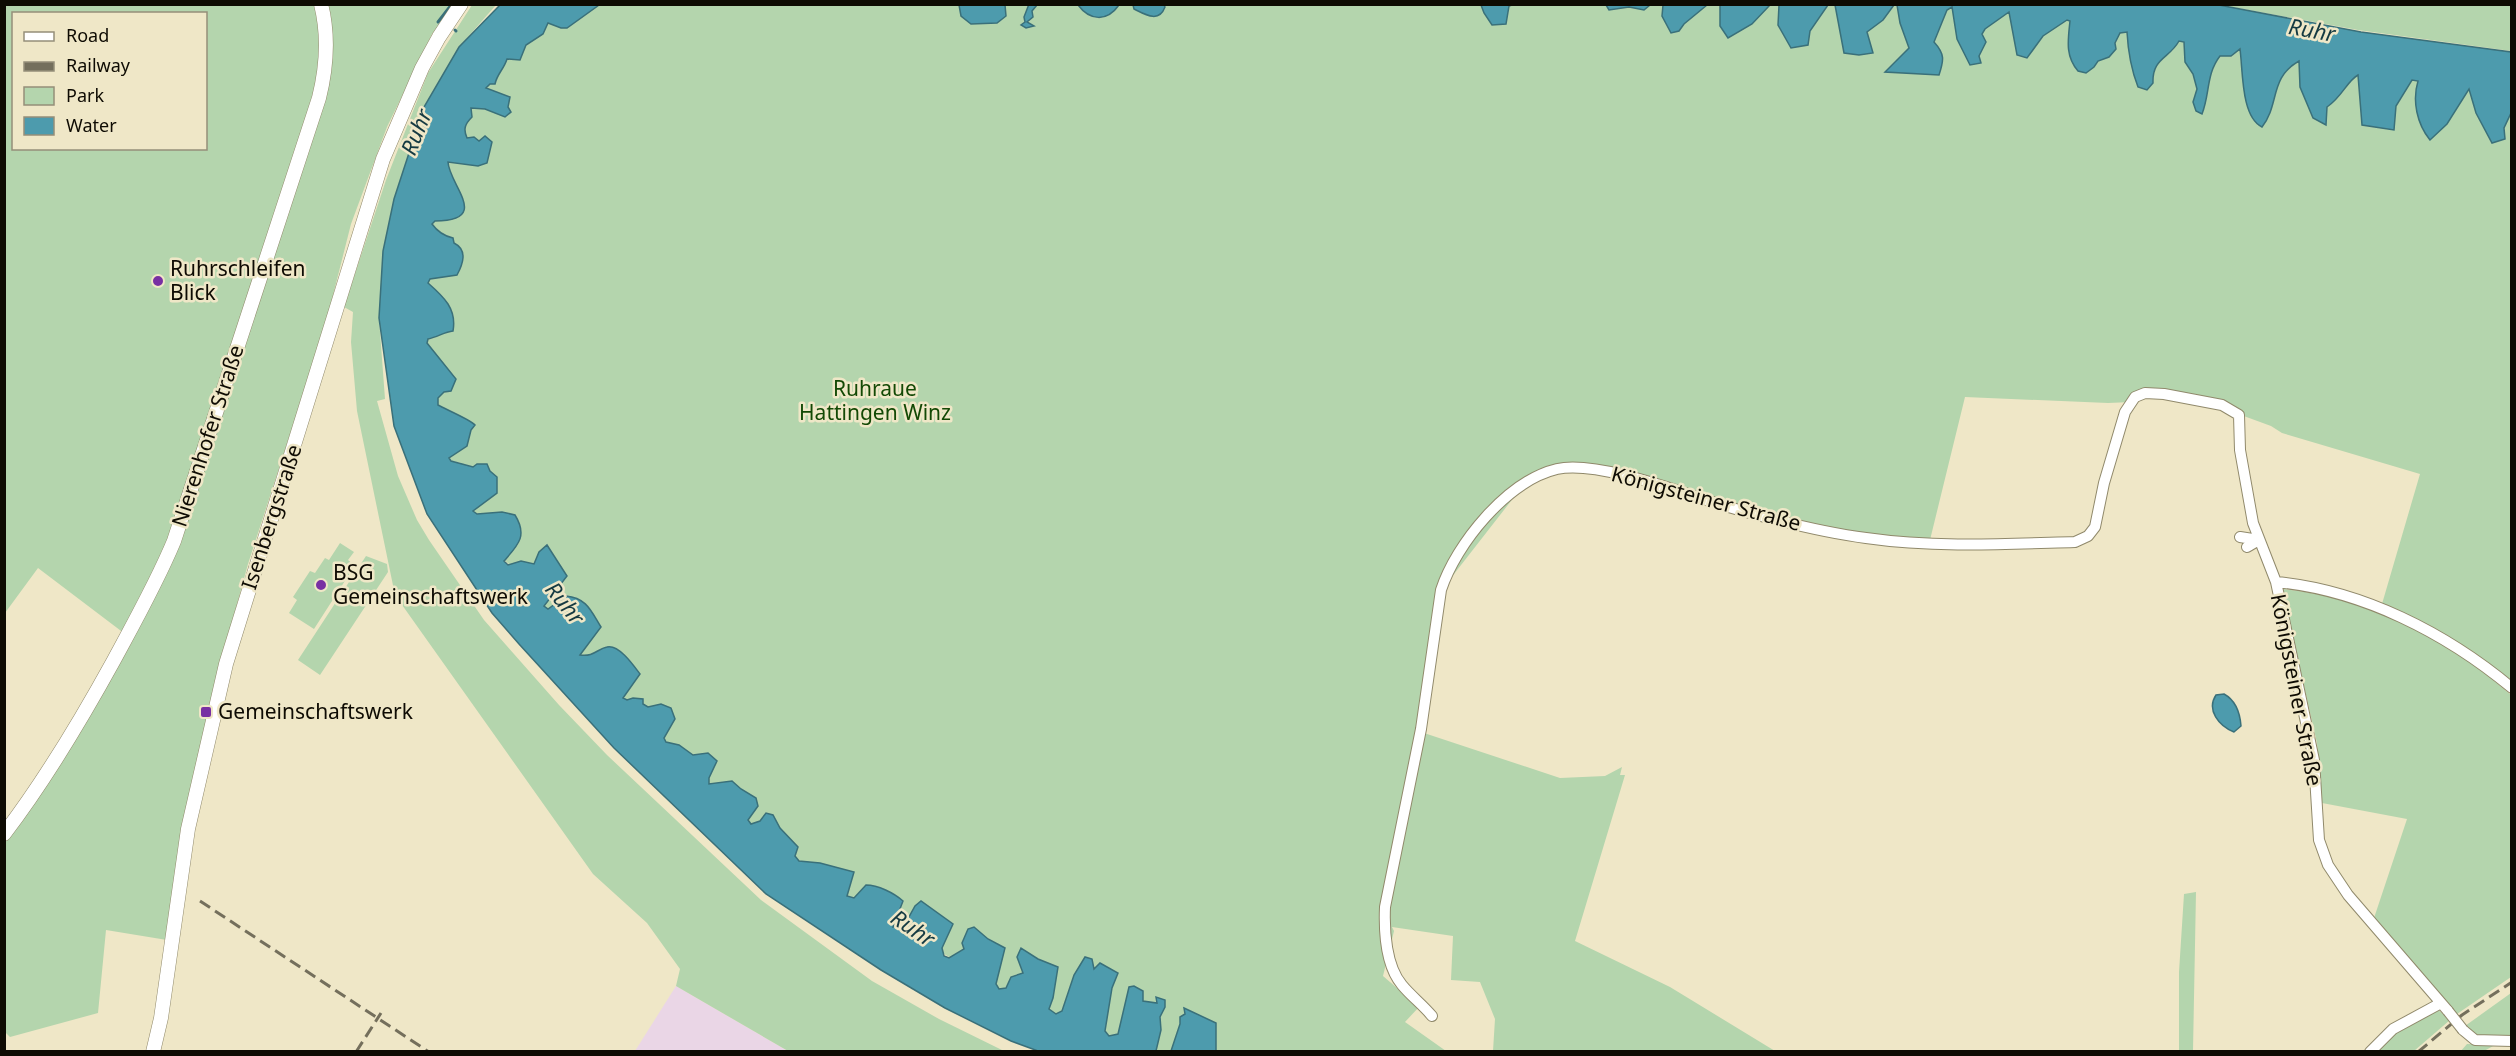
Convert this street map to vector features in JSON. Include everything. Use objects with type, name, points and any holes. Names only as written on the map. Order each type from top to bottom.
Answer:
[{"type":"main road","name":"Nierenhofer Straße","points":[[4,834],[44,779],[88,707],[162,569],[174,541],[319,98],[324,79],[327,36],[321,4]]},
{"type":"main road","name":"Isenbergstraße","points":[[153,1052],[161,1018],[188,829],[226,664],[383,159],[422,68],[461,4]]},
{"type":"street","name":"Königsteiner Straße","points":[[1432,1016],[1402,985],[1394,972],[1384,923],[1387,890],[1415,760],[1444,580],[1454,558],[1480,525],[1525,483],[1558,469],[1580,468],[1644,481],[1795,524],[1866,538],[1958,544],[2075,542],[2088,536],[2095,527],[2104,483],[2127,407],[2140,395],[2157,393],[2222,405],[2239,415],[2240,450],[2253,523],[2276,582],[2314,760],[2318,827],[2323,854],[2334,877],[2463,1030],[2475,1040],[2511,1041]]},
{"type":"street","points":[[2240,537],[2259,540]]},
{"type":"street","points":[[2247,547],[2259,540]]},
{"type":"street","points":[[2276,582],[2329,593],[2391,612],[2430,631],[2466,653],[2511,688]]},
{"type":"street","points":[[2370,1052],[2393,1029],[2444,1007]]},
{"type":"shaded area","points":[[676,986],[788,1051],[635,1051]]},
{"type":"green space","name":"Ruhraue Hattingen Winz","points":[[1896,4],[1897,6],[1947,10],[1952,7],[1953,10],[2006,14],[2009,11],[2010,14],[2093,22],[2241,48],[2511,90],[2511,686],[2382,604],[2420,474],[2282,433],[2271,426],[2241,415],[2157,392],[2131,402],[2108,403],[1965,397],[1930,540],[1901,540],[1807,523],[1623,476],[1568,468],[1525,483],[1447,583],[1424,733],[1560,778],[1605,776],[1622,767],[1620,775],[1625,775],[1575,941],[1670,987],[1775,1051],[1493,1051],[1495,1019],[1480,982],[1451,980],[1453,936],[1392,927],[1394,931],[1383,976],[1419,1007],[1405,1022],[1446,1051],[1156,1051],[1158,1039],[1121,1025],[1118,1034],[1110,1036],[1105,1032],[1107,1020],[1065,1005],[1062,1011],[1056,1014],[1049,1009],[1052,1000],[1006,988],[998,989],[996,984],[944,954],[903,935],[804,877],[600,697],[504,560],[473,511],[479,506],[461,463],[449,458],[456,452],[442,407],[438,405],[426,343],[423,254],[453,129],[519,40],[572,5]]},
{"type":"green space","points":[[5,5],[454,5],[432,34],[387,127],[351,224],[326,323],[248,564],[214,688],[167,940],[106,930],[98,1013],[10,1037],[4,1031],[5,842],[87,720],[133,640],[38,568],[5,613]]},
{"type":"green space","points":[[472,5],[496,5],[459,47],[383,251],[379,318],[385,399],[377,401],[398,476],[417,520],[484,620],[559,705],[607,755],[761,900],[872,981],[939,1019],[1004,1051],[788,1051],[676,986],[680,969],[647,923],[593,874],[395,595],[357,411],[351,342],[353,312],[344,307],[386,180],[428,73]]},
{"type":"green space","points":[[2221,5],[2511,5],[2511,51],[2358,30]]},
{"type":"green space","name":"BSG Gemeinschaftswerk","points":[[340,543],[354,552],[348,560],[353,564],[348,571],[350,573],[314,629],[289,613],[297,600],[293,597],[310,571],[315,573],[325,558],[329,560]]},
{"type":"green space","points":[[366,556],[387,564],[388,572],[320,675],[298,660]]},
{"type":"green space","points":[[2282,589],[2368,606],[2393,616],[2455,651],[2511,695],[2511,977],[2457,1014],[2374,918],[2407,819],[2322,803],[2317,743]]},
{"type":"green space","points":[[2196,892],[2193,1051],[2179,1051],[2179,972],[2184,894]]},
{"type":"green space","points":[[2511,993],[2511,1036],[2478,1037],[2465,1026]]},
{"type":"green space","points":[[2437,1009],[2450,1020],[2414,1051],[2372,1052],[2379,1042]]},
{"type":"green space","points":[[2467,1044],[2495,1045],[2484,1051],[2460,1052]]},
{"type":"water","points":[[1029,4],[1037,5],[1032,11],[1033,17],[1027,22],[1034,26],[1026,28],[1021,25],[1025,22],[1024,17]]},
{"type":"water","points":[[1663,4],[1707,5],[1679,31],[1671,33],[1662,16]]},
{"type":"water","points":[[1720,4],[1770,5],[1752,24],[1728,38],[1720,26]]},
{"type":"water","name":"Ruhr","points":[[500,5],[599,5],[567,28],[548,23],[543,34],[526,45],[520,60],[507,59],[495,84],[490,84],[486,88],[510,97],[508,107],[511,112],[505,117],[485,109],[471,108],[472,117],[465,127],[465,132],[467,138],[474,137],[479,141],[485,136],[492,142],[487,163],[478,166],[448,162],[464,208],[461,215],[452,219],[435,221],[432,224],[441,233],[453,238],[454,243],[463,253],[457,275],[430,279],[428,283],[448,304],[454,323],[453,331],[428,339],[427,343],[456,379],[451,391],[444,392],[438,398],[438,405],[475,425],[471,430],[467,446],[449,458],[451,461],[473,467],[477,464],[487,464],[490,471],[497,477],[497,493],[473,511],[477,514],[502,512],[515,515],[521,529],[520,540],[504,561],[508,565],[521,561],[534,564],[539,552],[547,545],[567,576],[544,606],[548,609],[566,596],[579,599],[588,606],[601,627],[580,655],[589,655],[612,647],[626,656],[640,674],[623,698],[643,699],[643,704],[648,707],[661,704],[671,708],[675,719],[664,738],[666,742],[679,745],[693,755],[708,753],[717,761],[709,778],[709,784],[732,781],[756,798],[758,806],[748,820],[751,824],[760,821],[766,813],[773,815],[780,828],[798,847],[795,856],[799,861],[820,863],[854,872],[847,896],[854,898],[866,885],[891,892],[903,901],[893,927],[905,924],[915,906],[921,901],[953,924],[942,948],[944,956],[949,958],[964,949],[962,943],[968,929],[974,927],[988,939],[1005,948],[996,984],[999,989],[1006,988],[1011,977],[1023,973],[1017,957],[1021,948],[1038,959],[1058,967],[1049,1009],[1056,1014],[1062,1011],[1074,975],[1085,957],[1092,959],[1094,969],[1100,963],[1118,973],[1112,988],[1105,1031],[1109,1036],[1118,1034],[1129,987],[1134,986],[1143,991],[1143,1001],[1157,1003],[1156,997],[1165,1000],[1165,1007],[1160,1017],[1161,1030],[1156,1051],[1038,1051],[1011,1041],[945,1008],[881,970],[766,894],[614,748],[519,644],[492,613],[427,514],[394,426],[379,318],[383,251],[394,199],[424,107],[459,47]]},
{"type":"water","points":[[959,5],[1005,5],[1006,16],[997,23],[971,24],[961,16]]},
{"type":"water","points":[[1078,5],[1119,5],[1104,17],[1093,17]]},
{"type":"water","points":[[1133,5],[1164,5],[1165,7],[1159,15],[1152,16],[1134,9]]},
{"type":"water","points":[[1481,5],[1512,5],[1509,6],[1506,24],[1492,25]]},
{"type":"water","points":[[1606,5],[1650,5],[1644,10],[1629,7],[1609,10]]},
{"type":"water","points":[[1779,5],[1828,5],[1810,31],[1808,45],[1791,48],[1778,25]]},
{"type":"water","points":[[1835,5],[1894,5],[1883,20],[1867,32],[1873,53],[1859,55],[1844,53]]},
{"type":"water","name":"Ruhr","points":[[1897,5],[2219,5],[2361,32],[2511,52],[2511,113],[2504,128],[2505,139],[2492,143],[2476,113],[2469,89],[2447,124],[2430,140],[2417,112],[2418,81],[2412,80],[2396,106],[2394,130],[2362,125],[2358,75],[2327,107],[2326,125],[2313,118],[2300,87],[2299,61],[2283,75],[2268,118],[2262,127],[2255,122],[2247,104],[2240,49],[2231,56],[2220,56],[2212,70],[2202,114],[2196,111],[2193,102],[2197,89],[2193,74],[2185,62],[2184,42],[2179,41],[2158,63],[2153,75],[2153,83],[2147,90],[2138,87],[2130,60],[2127,32],[2120,33],[2115,43],[2116,49],[2109,57],[2098,61],[2086,73],[2078,71],[2069,54],[2070,21],[2067,20],[2043,36],[2027,58],[2017,55],[2009,12],[1985,29],[1982,34],[1986,42],[1979,56],[1981,63],[1970,65],[1957,39],[1952,7],[1947,10],[1934,42],[1942,57],[1939,75],[1885,72],[1909,48],[1900,23]]},
{"type":"water","points":[[2224,694],[2234,703],[2239,716],[2241,726],[2234,732],[2223,726],[2213,712],[2212,706],[2216,695]]},
{"type":"water","points":[[1184,1008],[1216,1023],[1216,1051],[1171,1051],[1180,1017],[1185,1014]]},
{"type":"waterway","points":[[438,22],[452,4]]},
{"type":"railway","points":[[200,901],[429,1052]]},
{"type":"railway","points":[[2418,1052],[2462,1015],[2512,982]]},
{"type":"railway","points":[[356,1052],[381,1013]]},
{"type":"place","name":"Ruhrschleifen Blick","points":[[158,281]]},
{"type":"place","name":"BSG Gemeinschaftswerk","points":[[321,585]]},
{"type":"place","name":"Gemeinschaftswerk","points":[[206,712]]}]
